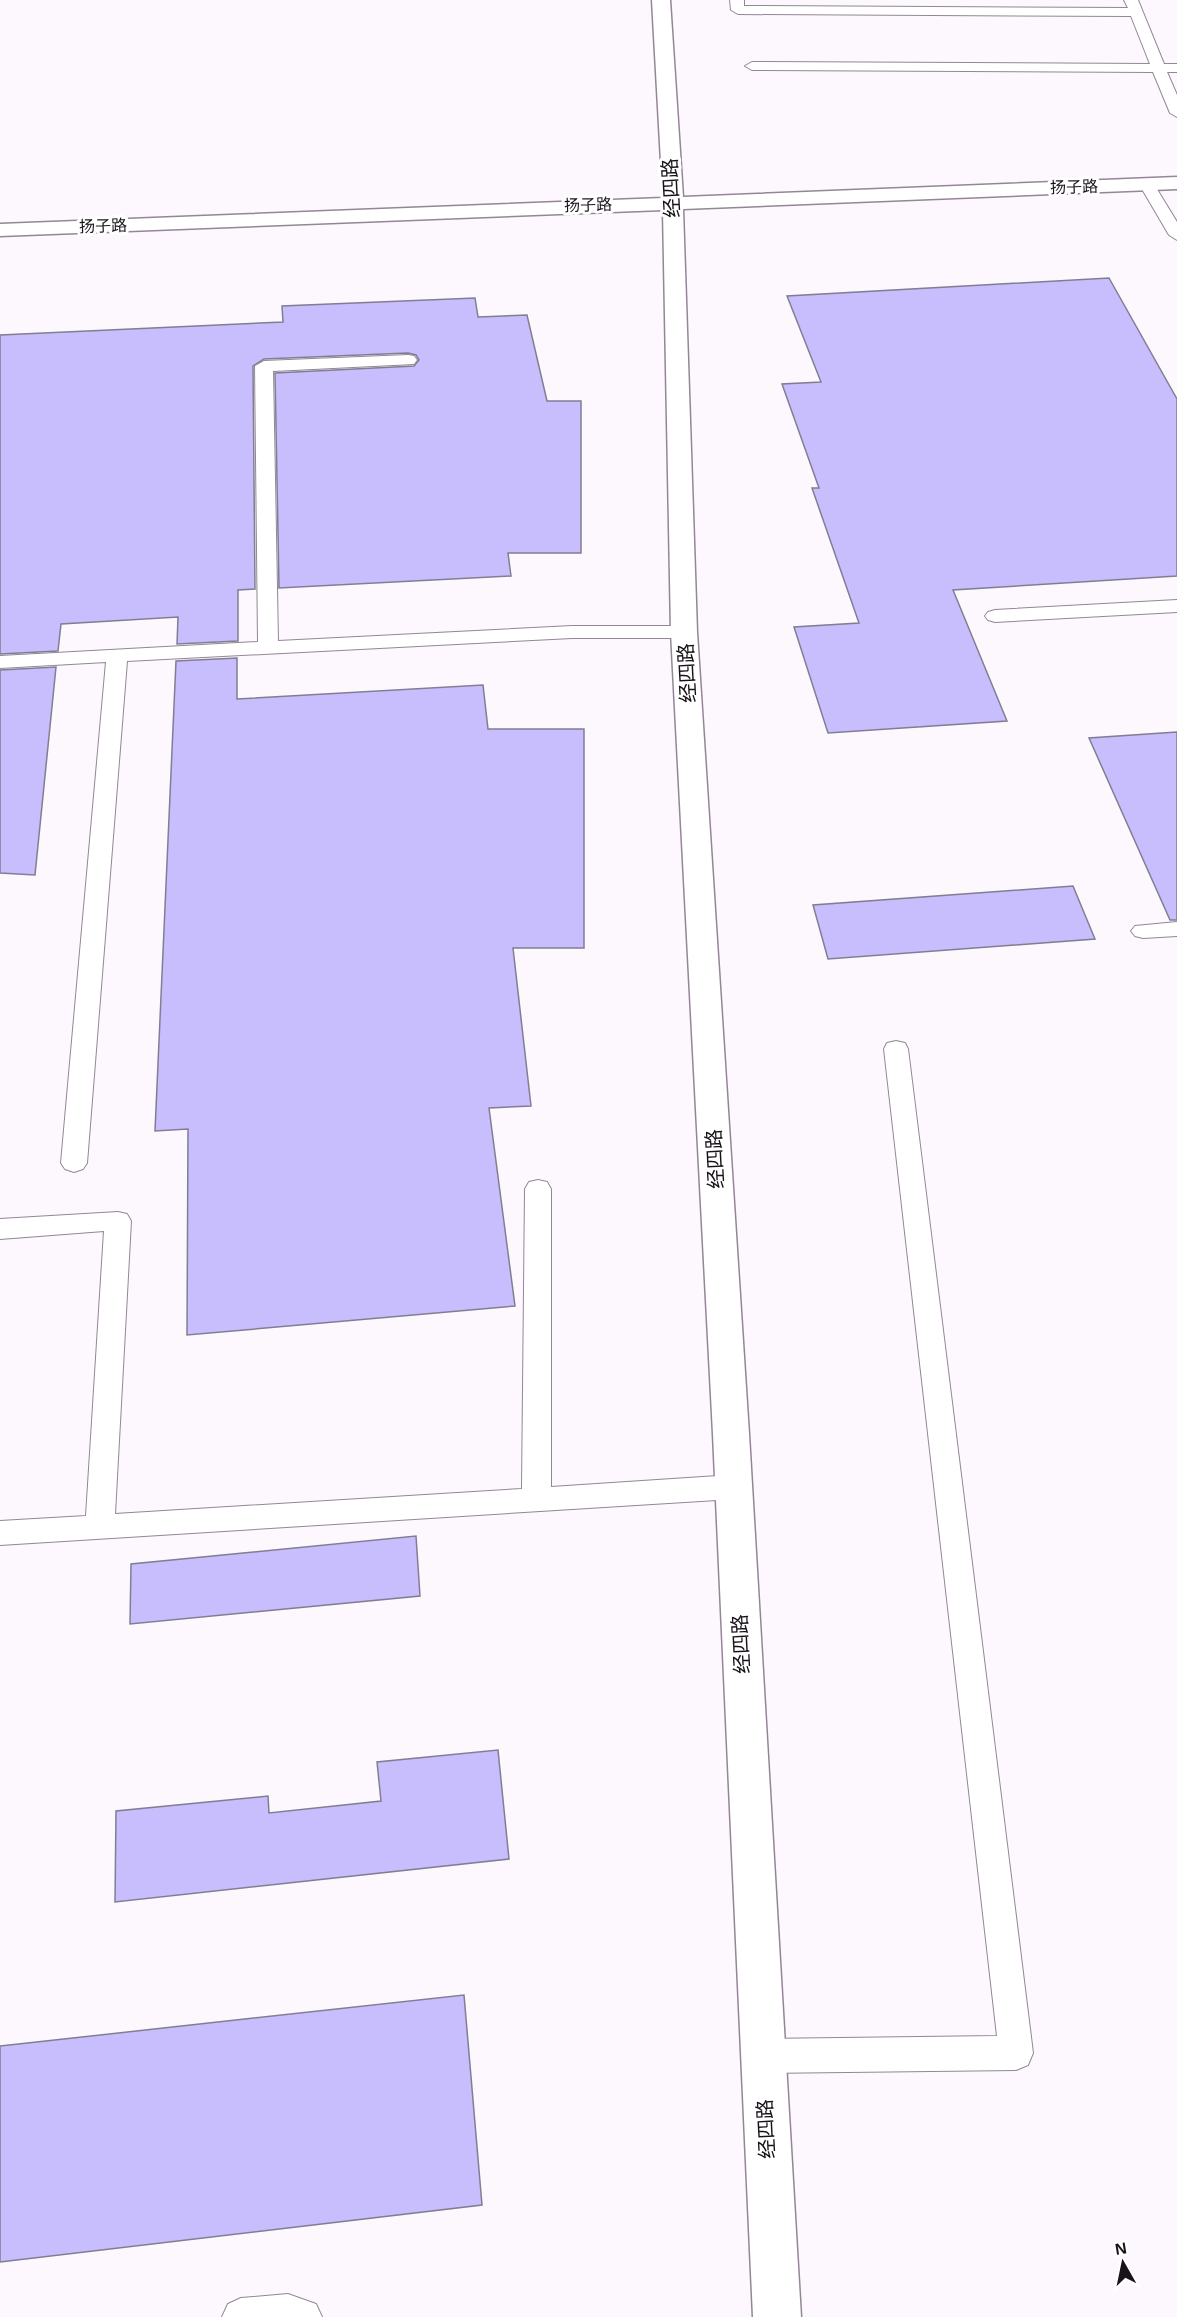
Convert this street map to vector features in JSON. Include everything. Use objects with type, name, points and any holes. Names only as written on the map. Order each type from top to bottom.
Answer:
[{"type":"street","name":"经四路","points":[[661,0],[673,202],[684,632],[733,1486],[777,2317]]},
{"type":"street","name":"扬子路","points":[[0,230],[1177,183]]},
{"type":"lane","points":[[737,0],[738,10],[1134,6],[1177,113]]},
{"type":"lane","points":[[752,66],[1177,68]]},
{"type":"lane","points":[[1147,184],[1177,235]]},
{"type":"lane","points":[[268,648],[264,366],[408,360]]},
{"type":"lane","points":[[994,616],[1177,606]]},
{"type":"lane","points":[[0,662],[572,632],[684,632]]},
{"type":"lane","points":[[74,1163],[117,656]]},
{"type":"lane","points":[[1143,931],[1177,929]]},
{"type":"lane","points":[[762,2056],[1016,2053],[896,1049]]},
{"type":"lane","points":[[537,1499],[538,1189]]},
{"type":"lane","points":[[0,1229],[118,1221],[100,1527]]},
{"type":"lane","points":[[0,1533],[733,1486]]},
{"type":"lane","points":[[241,2317],[288,2313],[303,2317]]},
{"type":"building","points":[[1109,278],[1177,399],[1177,576],[953,590],[1007,721],[828,733],[794,627],[859,623],[812,488],[819,488],[782,384],[821,382],[787,296]]},
{"type":"building","points":[[475,298],[478,317],[527,315],[547,401],[581,401],[581,553],[508,553],[511,576],[279,588],[275,373],[414,366],[419,360],[416,355],[408,353],[264,359],[253,366],[255,589],[238,590],[238,641],[177,644],[178,617],[61,624],[58,651],[0,654],[0,335],[283,322],[282,306]]},
{"type":"building","points":[[237,658],[237,699],[483,685],[488,729],[584,729],[584,948],[513,948],[531,1106],[489,1108],[515,1306],[187,1335],[188,1129],[155,1131],[176,661]]},
{"type":"building","points":[[56,667],[35,875],[0,873],[0,670]]},
{"type":"building","points":[[1177,732],[1177,920],[1170,920],[1089,738]]},
{"type":"building","points":[[1073,886],[1095,939],[828,959],[813,905]]},
{"type":"building","points":[[416,1536],[420,1596],[130,1624],[131,1564]]},
{"type":"building","points":[[498,1750],[509,1859],[115,1902],[116,1811],[268,1796],[269,1813],[381,1801],[377,1762]]},
{"type":"building","points":[[464,1995],[482,2205],[0,2262],[0,2046]]}]
